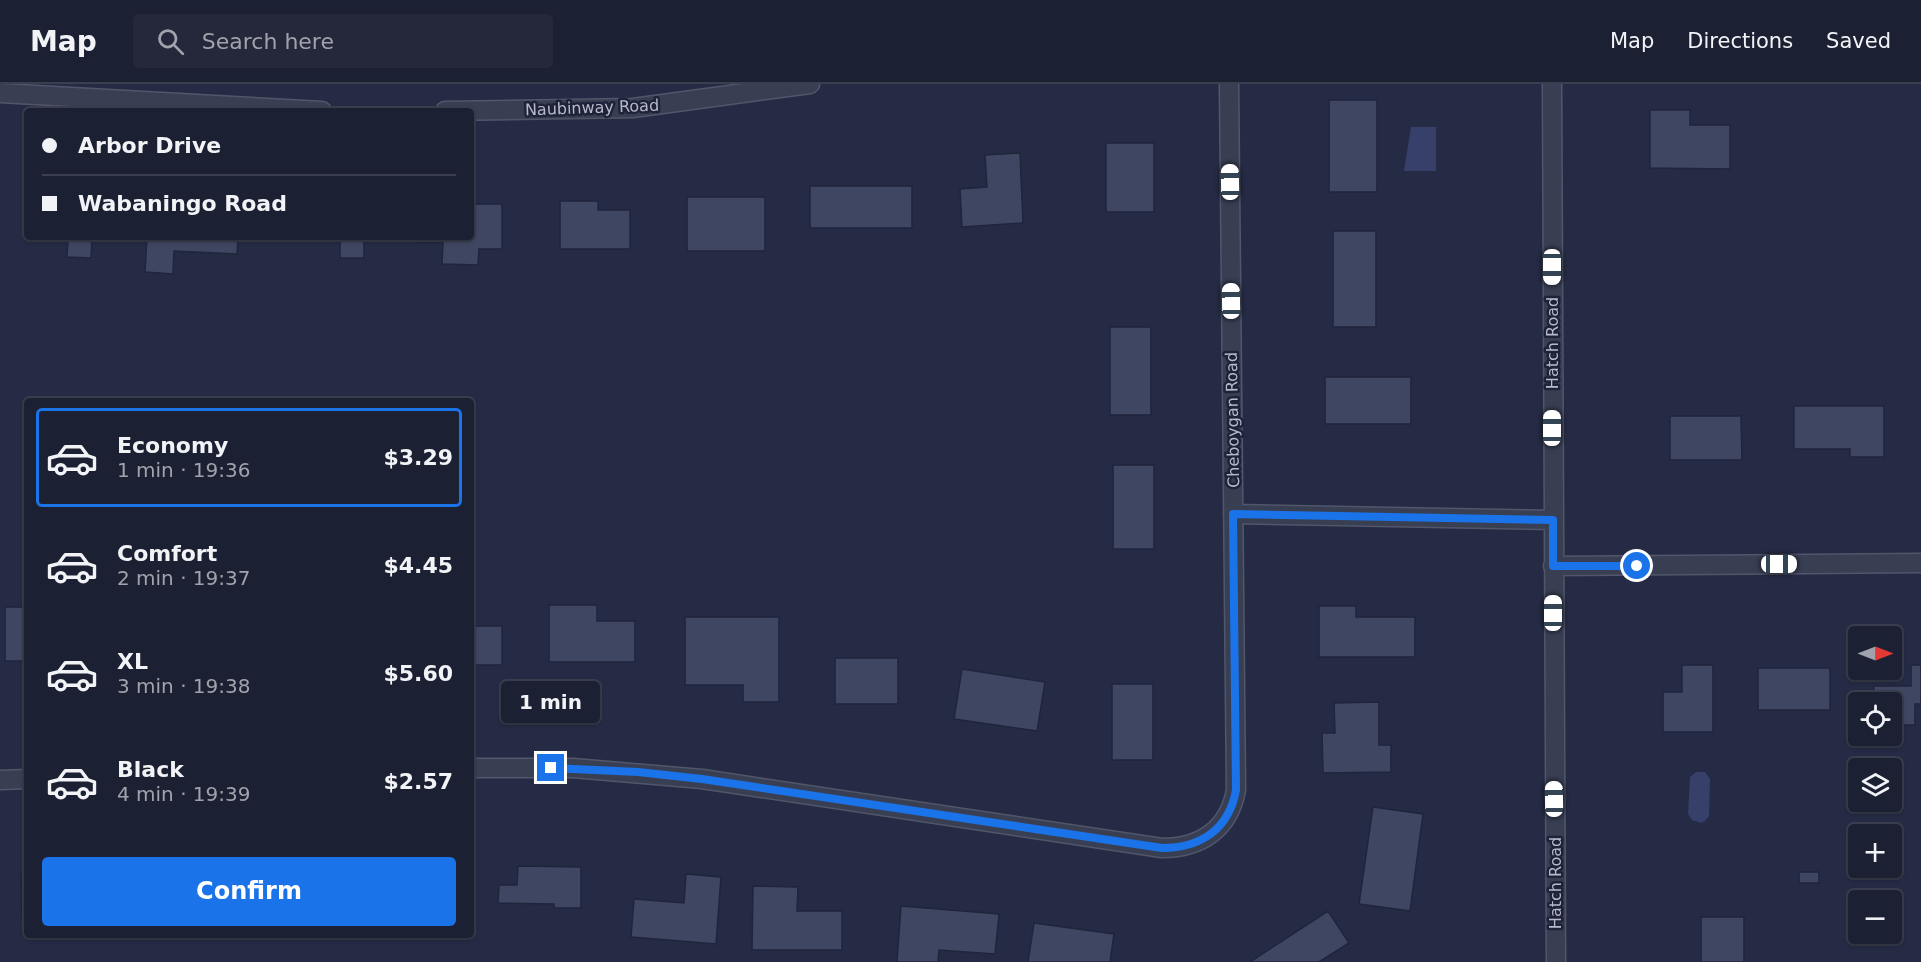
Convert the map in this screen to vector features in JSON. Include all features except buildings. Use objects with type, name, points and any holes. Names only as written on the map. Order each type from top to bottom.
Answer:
[{"type":"street","name":"Naubinway Road","points":[[474,111],[633,108],[697,92],[810,84]]},
{"type":"street","name":"Cheboygan Road","points":[[474,768],[573,768],[702,779],[1162,848],[1188,846],[1211,834],[1229,811],[1236,790],[1229,84]]},
{"type":"street","name":"Hatch Road","points":[[1552,84],[1556,962]]},
{"type":"street","points":[[0,93],[268,108]]},
{"type":"street","points":[[1233,514],[1553,520]]},
{"type":"street","points":[[1553,566],[1921,563]]},
{"type":"street","points":[[0,780],[24,779]]},
{"type":"water","points":[[1411,127],[1436,127],[1436,171],[1404,171]]},
{"type":"water","points":[[1696,772],[1705,772],[1710,779],[1709,816],[1701,823],[1692,820],[1688,814],[1690,777]]},
{"type":"route","points":[[551,768],[638,772],[702,779],[1162,848],[1188,846],[1211,834],[1226,819],[1236,790],[1233,514],[1553,520],[1553,566],[1637,566]]}]
